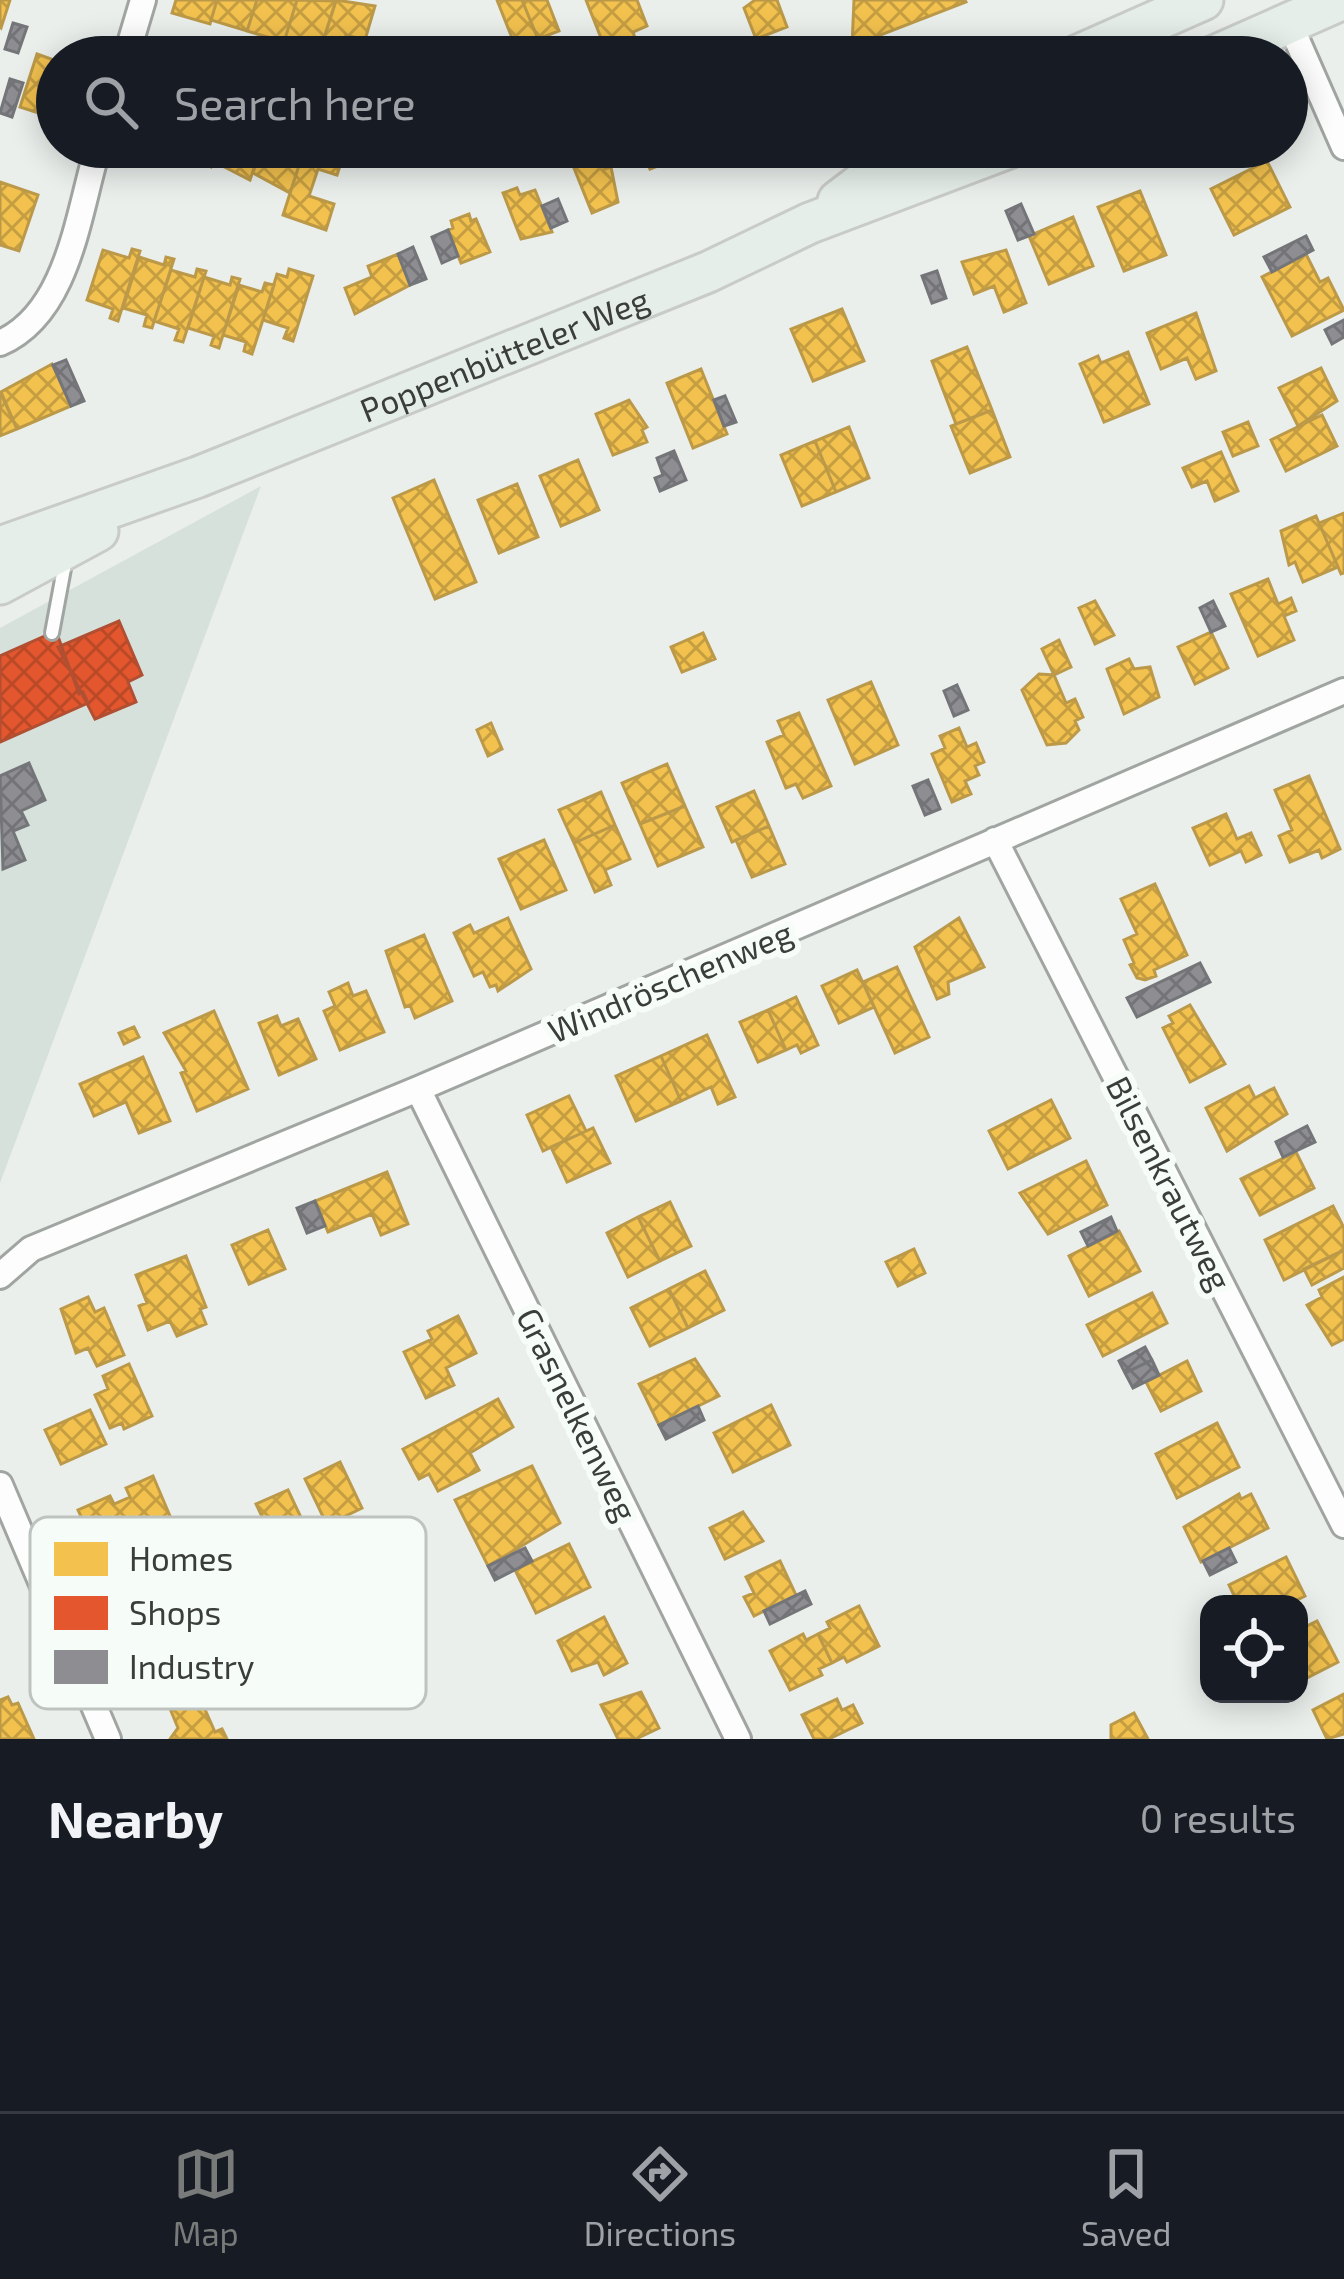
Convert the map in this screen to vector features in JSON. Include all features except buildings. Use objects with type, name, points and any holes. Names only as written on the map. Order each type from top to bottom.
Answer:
[{"type":"main road","points":[[1121,36],[1202,0]]},
{"type":"main road","points":[[1258,36],[1341,0]]},
{"type":"main road","name":"Poppenbütteler Weg","points":[[810,224],[882,168]]},
{"type":"main road","name":"Poppenbütteler Weg","points":[[0,584],[61,537],[198,477],[956,168]]},
{"type":"main road","name":"Poppenbütteler Weg","points":[[0,547],[61,537]]},
{"type":"street","points":[[132,36],[143,0]]},
{"type":"street","points":[[1289,22],[1295,36]]},
{"type":"street","points":[[1308,65],[1344,147]]},
{"type":"street","points":[[0,343],[25,332],[51,300],[92,168]]},
{"type":"street","name":"Windröschenweg","points":[[0,1276],[31,1249],[418,1089],[1344,691]]},
{"type":"street","name":"Bilsenkrautweg","points":[[995,840],[1344,1525]]},
{"type":"street","name":"Grasnelkenweg","points":[[418,1089],[739,1739]]},
{"type":"street","points":[[0,1485],[30,1556]]},
{"type":"street","points":[[95,1709],[108,1739]]},
{"type":"lane","points":[[52,633],[61,537]]},
{"type":"shaded area","points":[[261,486],[0,1183],[0,628]]}]
